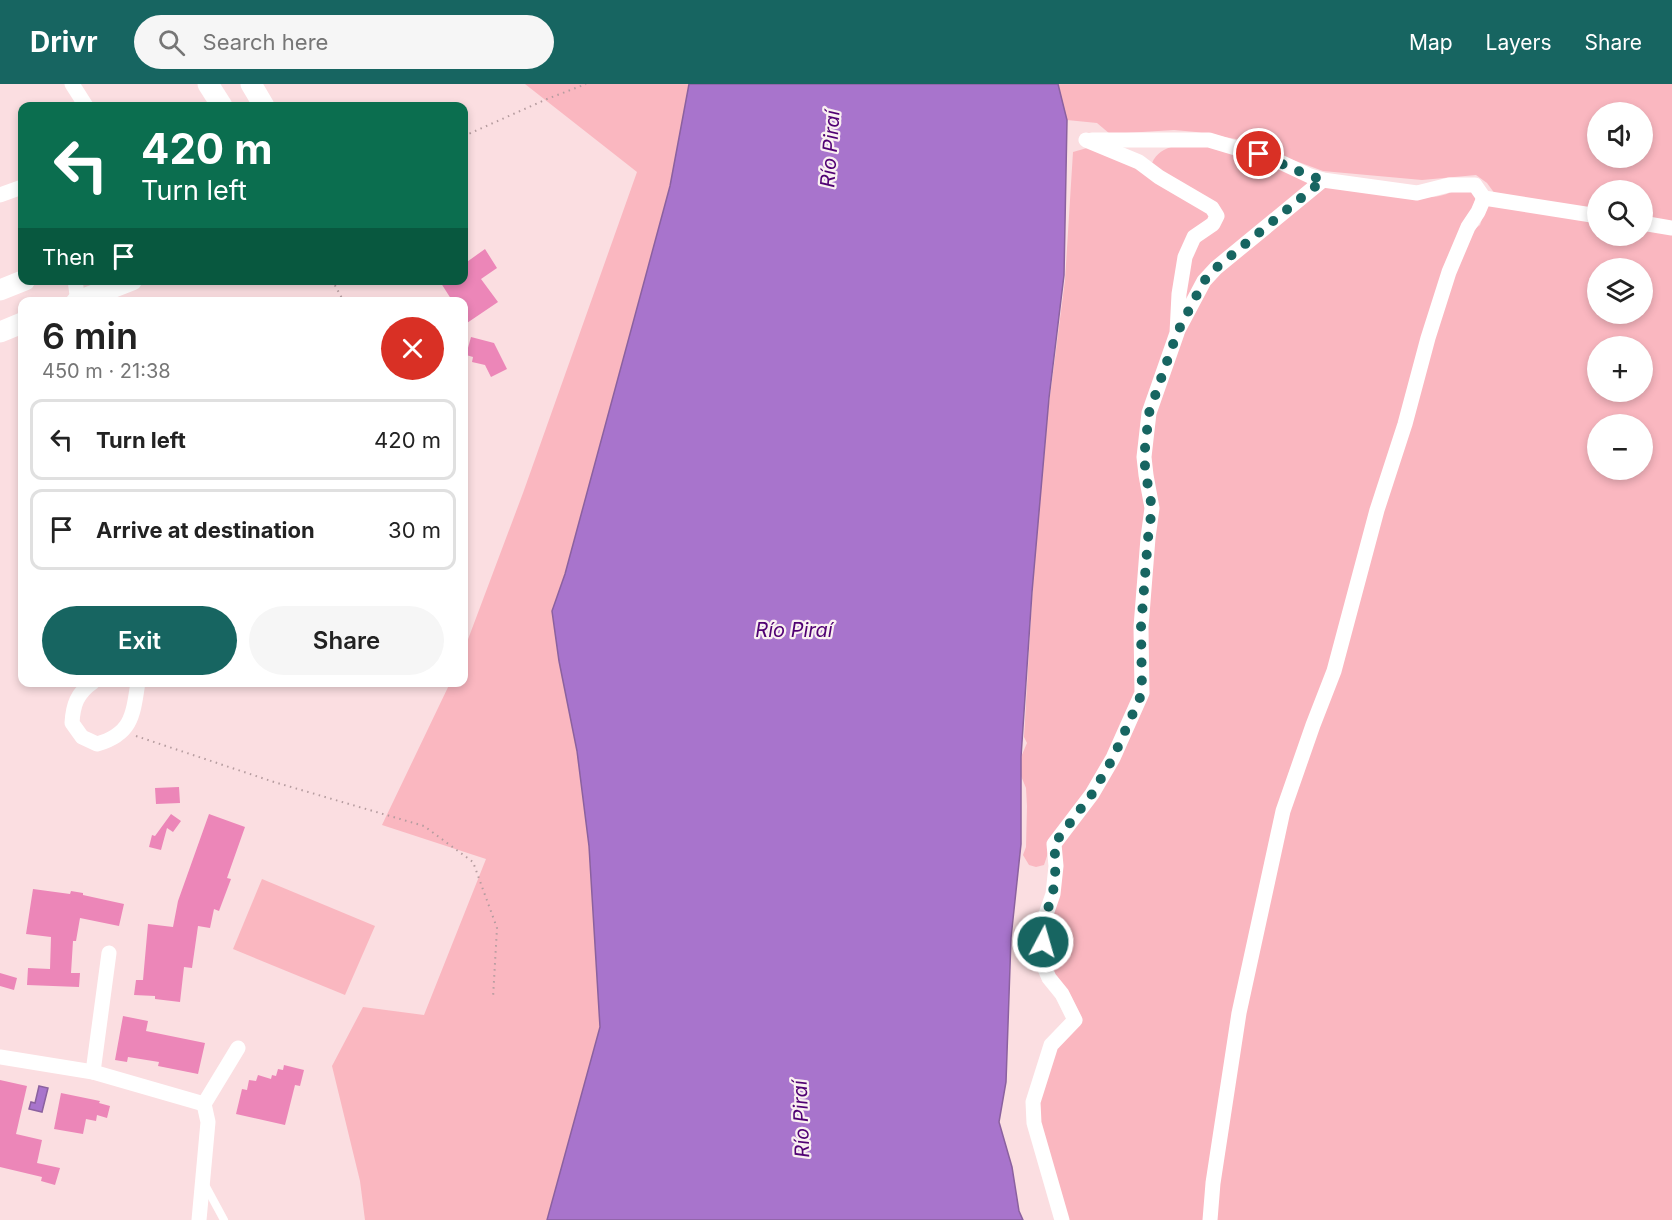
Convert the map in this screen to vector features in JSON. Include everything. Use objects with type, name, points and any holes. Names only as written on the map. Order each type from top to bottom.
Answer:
[{"type":"street","points":[[72,84],[83,102]]},
{"type":"street","points":[[208,84],[219,102]]},
{"type":"street","points":[[251,84],[262,102]]},
{"type":"street","points":[[1177,333],[1179,294],[1185,257],[1194,237],[1213,224],[1216,216],[1212,208],[1159,177],[1139,162],[1086,140],[1209,140],[1242,148],[1323,180],[1416,193],[1449,185],[1475,185],[1484,198],[1587,214]]},
{"type":"street","points":[[1062,1220],[1034,1123],[1033,1102],[1051,1045],[1075,1020],[1043,964],[1044,920],[1053,894],[1056,866],[1054,844],[1092,794],[1142,693],[1141,627],[1152,508],[1144,457],[1149,413],[1177,333],[1204,281],[1216,268],[1323,180]]},
{"type":"street","points":[[0,195],[18,188]]},
{"type":"street","points":[[1210,1220],[1213,1183],[1239,1013],[1283,811],[1334,671],[1377,510],[1445,283],[1468,227],[1484,198]]},
{"type":"street","points":[[1653,225],[1672,228]]},
{"type":"street","points":[[0,290],[18,283]]},
{"type":"street","points":[[88,297],[119,285]]},
{"type":"street","points":[[0,332],[18,325]]},
{"type":"street","points":[[85,687],[73,705],[72,723],[82,736],[97,744],[114,739],[130,721],[137,687]]},
{"type":"street","points":[[93,1072],[110,953]]},
{"type":"street","points":[[199,1220],[208,1122],[204,1104],[238,1048]]},
{"type":"street","points":[[0,1057],[93,1072],[204,1104]]},
{"type":"lane","points":[[203,1182],[224,1220]]},
{"type":"path","points":[[468,134],[586,84]]},
{"type":"path","points":[[122,732],[274,782],[424,826],[473,862],[497,928],[493,998]]},
{"type":"shaded area","points":[[525,84],[689,84],[670,186],[565,574],[552,611],[559,661],[577,751],[589,846],[600,1028],[547,1220],[365,1220],[360,1181],[332,1066],[363,1007],[424,1015],[486,859],[382,825],[448,687],[468,687],[468,639],[523,493],[637,172]]},
{"type":"shaded area","points":[[1058,84],[1672,84],[1672,223],[1653,220],[1653,180],[1587,180],[1587,209],[1495,194],[1487,183],[1476,175],[1422,180],[1323,171],[1236,139],[1174,130],[1110,134],[1097,123],[1067,120]]},
{"type":"shaded area","points":[[1203,143],[1313,179],[1241,244],[1185,314],[1188,255],[1217,223],[1152,163],[1156,156],[1167,148]]},
{"type":"shaded area","points":[[1087,148],[1105,151],[1214,213],[1194,236],[1176,317],[1155,382],[1139,691],[1107,758],[1050,847],[1044,865],[1036,867],[1029,865],[1023,855],[1026,847],[1027,806],[1026,788],[1021,776],[1021,757],[1027,743],[1024,737],[1034,565],[1047,419],[1065,280],[1073,152]]},
{"type":"shaded area","points":[[1319,185],[1418,197],[1441,196],[1469,188],[1476,197],[1330,673],[1298,756],[1205,1220],[1066,1220],[1038,1121],[1040,1092],[1055,1047],[1078,1025],[1047,955],[1058,847],[1138,714],[1146,459],[1159,386],[1203,289]]},
{"type":"shaded area","points":[[1487,204],[1587,218],[1587,246],[1653,246],[1653,228],[1672,231],[1672,1220],[1214,1220],[1231,1085],[1283,831],[1432,335],[1471,232],[1480,225]]},
{"type":"shaded area","points":[[262,879],[375,926],[345,995],[233,949]]},
{"type":"water","name":"Río Piraí","points":[[689,84],[1058,84],[1067,120],[1064,275],[1049,398],[1032,592],[1021,757],[1021,844],[1011,938],[1006,1082],[999,1122],[1012,1167],[1019,1211],[1023,1220],[547,1220],[600,1027],[589,846],[577,751],[559,661],[552,611],[565,574],[670,186]]},
{"type":"water","points":[[39,1086],[48,1088],[42,1112],[29,1109],[31,1102],[35,1103]]},
{"type":"building","points":[[485,249],[497,268],[481,279],[498,302],[468,322],[468,297],[450,297],[442,285],[468,285],[468,261]]},
{"type":"building","points":[[471,337],[494,343],[507,369],[491,377],[485,365],[472,362],[473,357],[468,356]]},
{"type":"building","points":[[179,787],[180,803],[156,804],[155,788]]},
{"type":"building","points":[[171,814],[181,821],[173,832],[167,828],[161,850],[149,847],[152,835],[155,836]]},
{"type":"building","points":[[209,814],[245,827],[227,878],[231,879],[219,911],[214,909],[210,928],[198,926],[192,968],[184,967],[180,1002],[155,999],[155,996],[134,995],[136,980],[143,980],[148,924],[173,927],[178,901]]},
{"type":"building","points":[[33,889],[70,894],[71,891],[124,904],[119,926],[80,918],[76,941],[73,941],[71,973],[80,973],[79,987],[27,985],[28,968],[50,969],[51,937],[26,934]]},
{"type":"building","points":[[0,973],[17,978],[14,990],[0,986]]},
{"type":"building","points":[[123,1016],[148,1021],[146,1031],[205,1043],[198,1074],[158,1066],[159,1062],[128,1057],[127,1062],[115,1060]]},
{"type":"building","points":[[284,1065],[304,1070],[300,1086],[295,1085],[285,1125],[236,1114],[242,1089],[247,1090],[249,1080],[256,1081],[258,1075],[271,1079],[272,1075],[276,1076],[278,1069],[283,1070]]},
{"type":"building","points":[[0,1080],[27,1086],[16,1134],[42,1140],[37,1163],[60,1168],[55,1185],[41,1181],[42,1177],[0,1167]]},
{"type":"building","points":[[61,1093],[100,1101],[99,1103],[110,1106],[107,1118],[97,1115],[96,1121],[86,1119],[83,1134],[54,1129]]},
{"type":"route","points":[[1043,942],[1044,920],[1053,894],[1056,866],[1054,844],[1092,794],[1113,758],[1142,693],[1141,627],[1152,508],[1144,457],[1149,413],[1155,390],[1177,333],[1204,281],[1237,250],[1262,232],[1323,180],[1259,154]]}]
